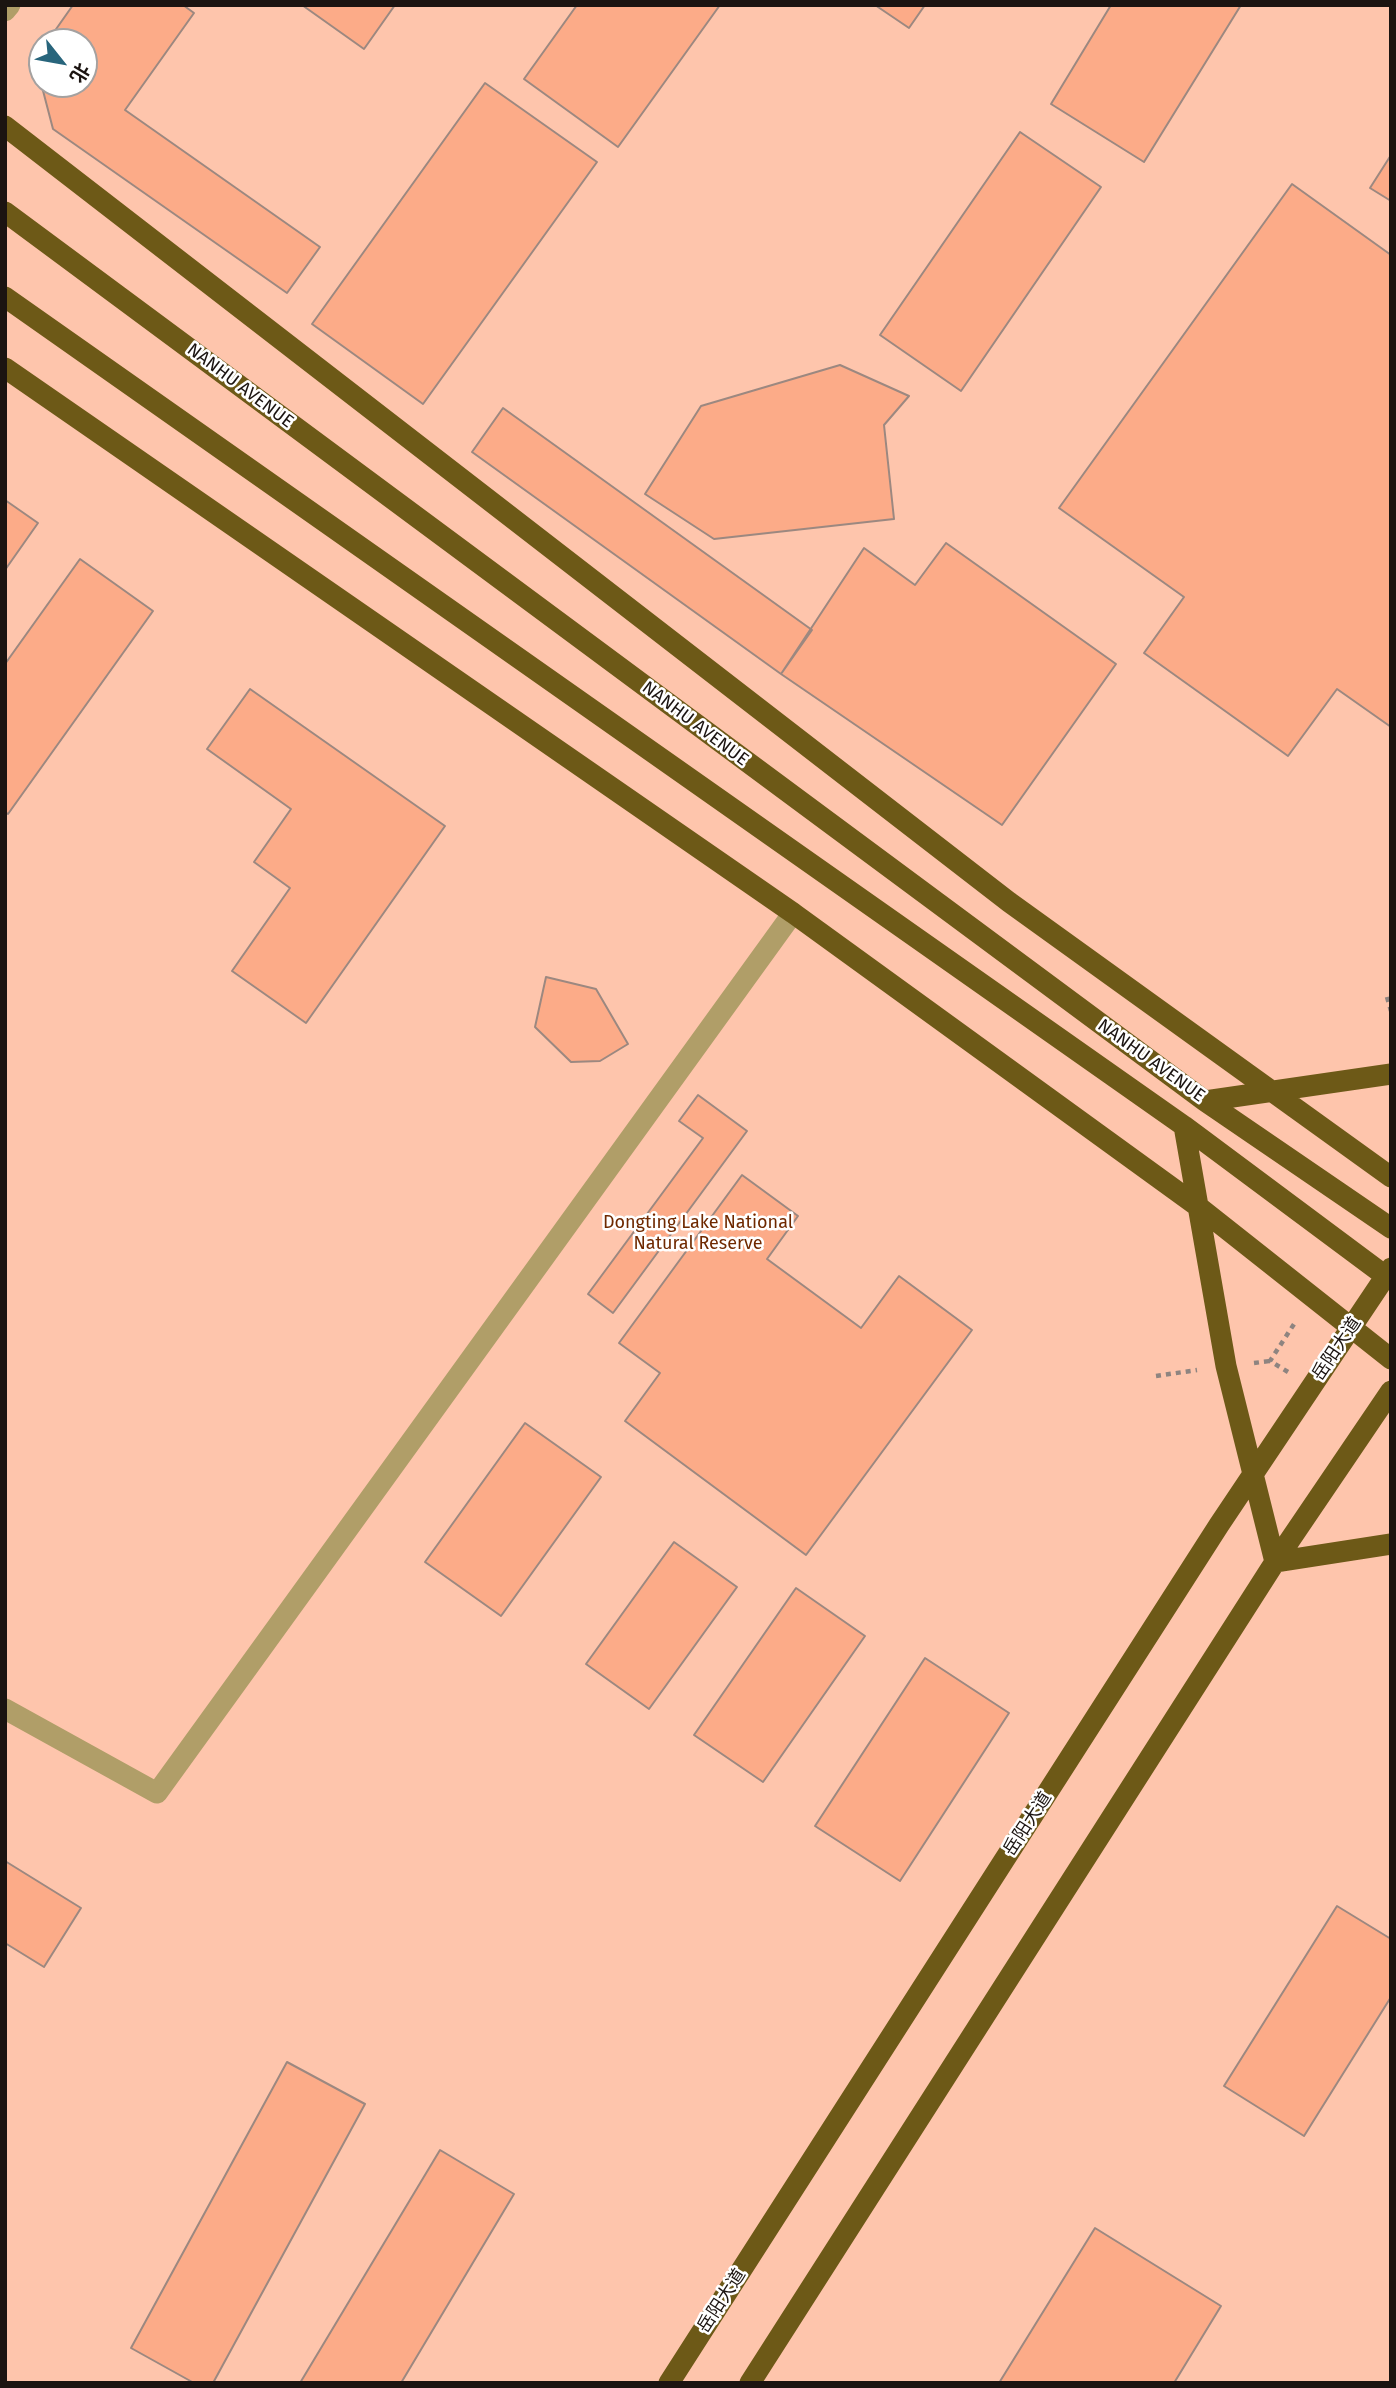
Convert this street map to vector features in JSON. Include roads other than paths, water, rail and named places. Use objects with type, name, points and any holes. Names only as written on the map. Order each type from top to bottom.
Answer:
[{"type":"main road","points":[[5,126],[1009,902],[1391,1177]]},
{"type":"main road","name":"NANHU AVENUE","points":[[5,212],[1205,1101],[1391,1228]]},
{"type":"main road","name":"NANHU AVENUE","points":[[5,298],[1184,1126],[1389,1275]]},
{"type":"main road","points":[[5,368],[793,913],[1200,1208],[1391,1359]]},
{"type":"main road","points":[[1205,1101],[1391,1074]]},
{"type":"main road","points":[[1184,1126],[1226,1366],[1275,1562]]},
{"type":"main road","name":"岳阳大道","points":[[670,2383],[1252,1476],[1389,1275]]},
{"type":"main road","points":[[750,2383],[1275,1562],[1391,1391]]},
{"type":"main road","points":[[1275,1562],[1391,1544]]},
{"type":"street","points":[[5,11],[10,5]]},
{"type":"street","points":[[5,1709],[157,1793],[793,913]]},
{"type":"park label","name":"Dongting Lake National Natural Reserve","points":[[698,1233]]}]
